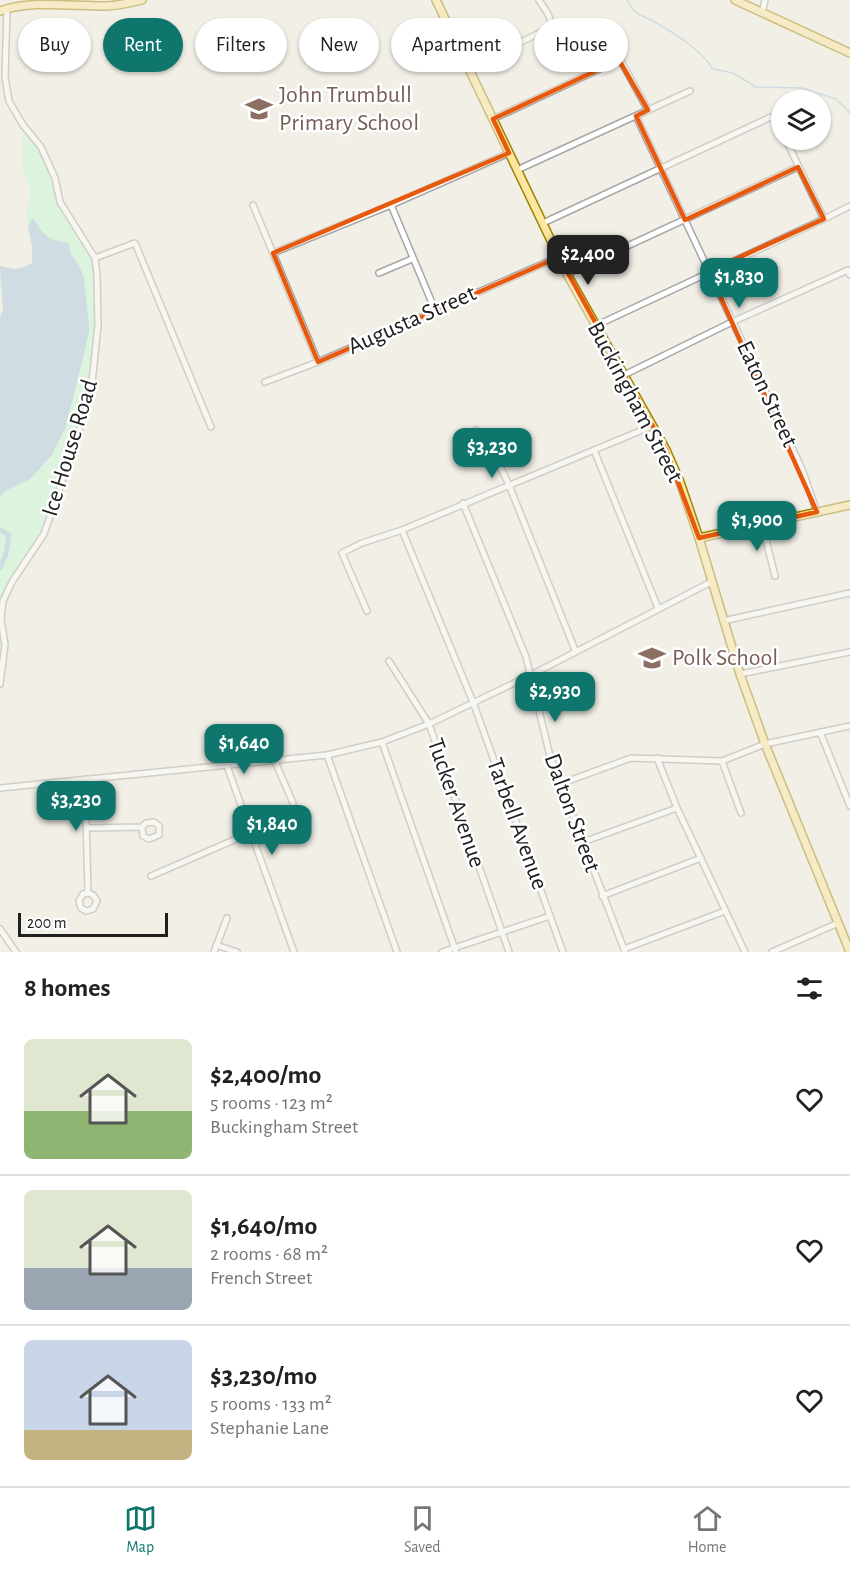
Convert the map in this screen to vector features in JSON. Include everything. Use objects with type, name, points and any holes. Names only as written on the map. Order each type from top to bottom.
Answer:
[{"type":"main road","points":[[4,10],[31,4],[107,6],[142,0]]},
{"type":"main road","name":"Buckingham Street","points":[[436,0],[445,18]]},
{"type":"main road","points":[[735,0],[850,53]]},
{"type":"main road","name":"Buckingham Street","points":[[471,72],[567,274],[652,426],[680,482],[740,674],[765,744],[850,952]]},
{"type":"main road","points":[[699,538],[850,505]]},
{"type":"street","points":[[522,42],[555,26],[539,0]]},
{"type":"street","points":[[762,12],[765,0]]},
{"type":"street","name":"Ice House Road","points":[[0,684],[5,645],[1,619],[3,601],[12,582],[44,534],[91,392],[98,325],[95,258],[60,202],[55,178],[41,147],[23,125],[9,101],[5,77],[4,10]]},
{"type":"street","points":[[493,119],[593,72]]},
{"type":"street","points":[[626,72],[648,110]]},
{"type":"street","points":[[518,170],[690,91]]},
{"type":"street","name":"Eaton Street","points":[[636,116],[802,469],[817,512]]},
{"type":"street","points":[[543,223],[771,117]]},
{"type":"street","points":[[790,150],[824,219]]},
{"type":"street","points":[[273,253],[510,153]]},
{"type":"street","points":[[567,274],[798,167]]},
{"type":"street","points":[[253,205],[318,362]]},
{"type":"street","points":[[391,205],[435,310]]},
{"type":"street","points":[[595,326],[850,206]]},
{"type":"street","points":[[95,258],[135,243],[211,427]]},
{"type":"street","name":"Augusta Street","points":[[265,382],[318,362],[559,256]]},
{"type":"street","points":[[379,273],[412,259]]},
{"type":"street","points":[[622,376],[732,322],[849,273]]},
{"type":"street","points":[[367,611],[342,554],[362,543],[402,530],[652,426]]},
{"type":"street","points":[[476,430],[494,452],[509,485],[575,650]]},
{"type":"street","points":[[594,450],[658,608]]},
{"type":"street","name":"Dalton Street","points":[[463,503],[526,657],[550,756],[624,951]]},
{"type":"street","points":[[762,524],[775,576]]},
{"type":"street","name":"Tarbell Avenue","points":[[402,530],[473,702],[563,952]]},
{"type":"street","points":[[0,788],[327,755],[382,742],[429,724],[531,675],[575,650],[711,582]]},
{"type":"street","points":[[723,621],[850,593]]},
{"type":"street","points":[[740,674],[850,652]]},
{"type":"street","name":"Tucker Avenue","points":[[389,661],[429,724],[509,952]]},
{"type":"street","points":[[561,784],[631,758],[722,761],[765,744],[850,726]]},
{"type":"street","points":[[820,732],[850,806]]},
{"type":"street","points":[[382,742],[455,950]]},
{"type":"street","points":[[327,755],[397,952]]},
{"type":"street","points":[[657,759],[677,808],[745,952]]},
{"type":"street","points":[[276,760],[293,803]]},
{"type":"street","points":[[722,761],[741,813]]},
{"type":"street","points":[[227,766],[294,952]]},
{"type":"street","points":[[84,779],[88,893]]},
{"type":"street","points":[[583,842],[677,808]]},
{"type":"street","points":[[87,828],[142,827]]},
{"type":"street","points":[[151,876],[250,833]]},
{"type":"street","points":[[602,896],[701,858]]},
{"type":"street","points":[[624,951],[725,912]]},
{"type":"street","points":[[442,952],[455,950],[550,916]]},
{"type":"street","points":[[213,952],[227,918]]},
{"type":"street","points":[[772,952],[838,923]]},
{"type":"street","points":[[0,929],[16,952]]},
{"type":"street","points":[[842,933],[850,931]]},
{"type":"street","points":[[216,945],[237,952]]},
{"type":"highlighted area","points":[[619,60],[648,110],[636,116],[685,220],[798,167],[824,219],[709,271],[817,512],[699,538],[666,450],[559,257],[318,362],[273,253],[509,153],[493,119]]},
{"type":"green space","points":[[23,125],[41,147],[55,178],[60,203],[95,258],[98,325],[91,392],[44,534],[3,601],[1,619],[5,645],[0,645],[0,317],[3,306],[0,266],[16,269],[32,263],[35,230],[25,215],[30,199],[30,188],[23,169]]},
{"type":"water","points":[[33,218],[47,236],[68,243],[71,254],[80,267],[84,278],[89,332],[65,429],[52,455],[30,479],[5,491],[0,497],[0,317],[3,310],[0,266],[16,269],[32,263],[28,226]]},
{"type":"waterway","points":[[627,0],[636,12],[687,42],[713,69],[733,73],[756,87],[802,88],[836,99],[850,113]]},
{"type":"waterway","points":[[0,530],[9,535],[6,554],[0,568]]},
{"type":"place","name":"John Trumbull Primary School","points":[[259,109]]},
{"type":"place","name":"Polk School","points":[[652,658]]}]
